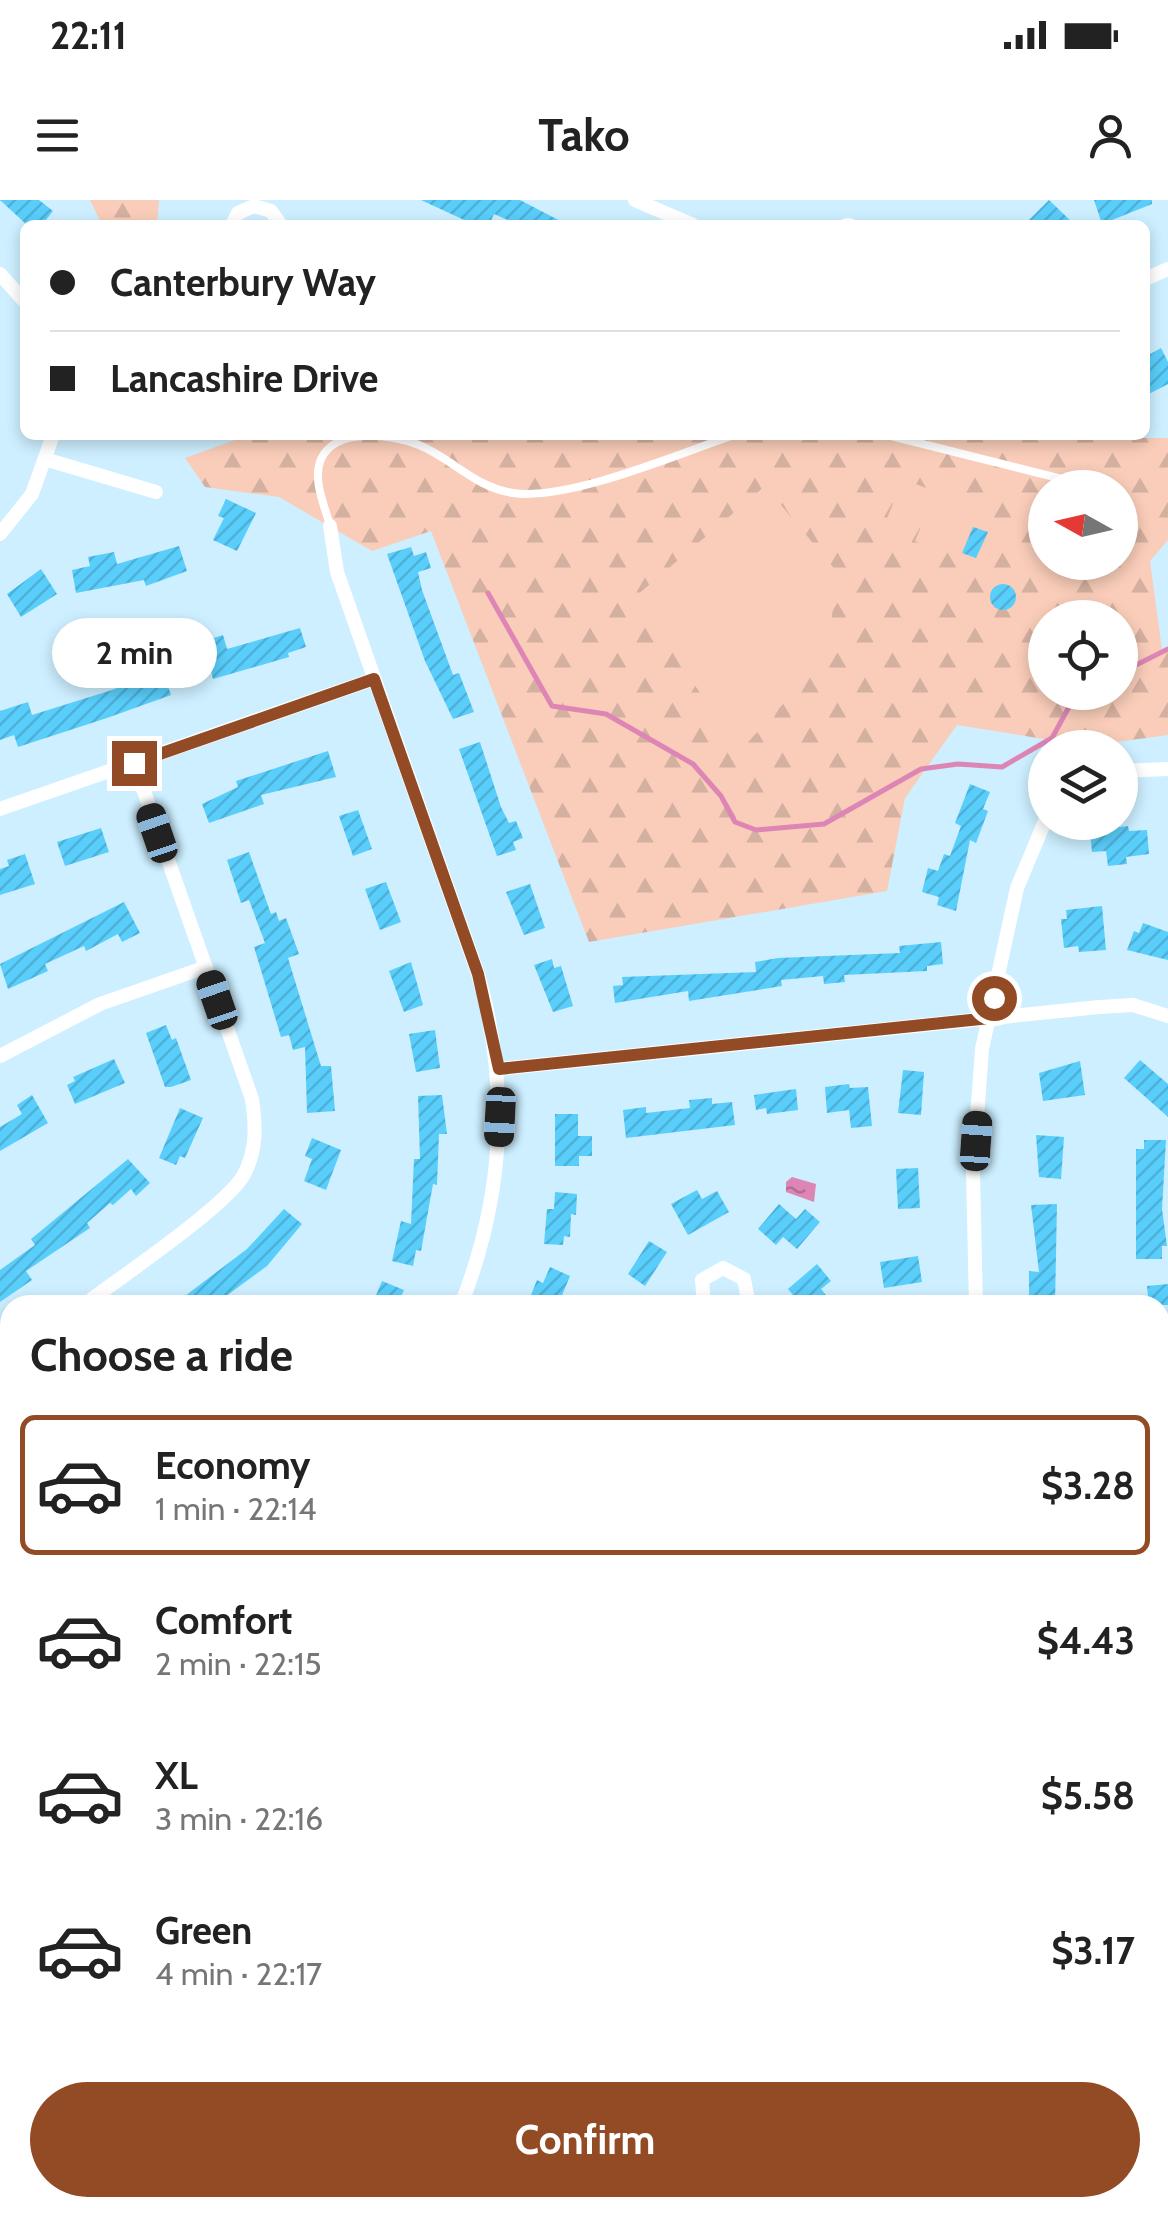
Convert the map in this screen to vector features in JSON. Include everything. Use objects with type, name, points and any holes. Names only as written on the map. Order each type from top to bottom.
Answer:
[{"type":"street","points":[[635,200],[681,220]]},
{"type":"street","points":[[234,220],[254,203],[271,211],[277,220]]},
{"type":"street","points":[[0,274],[20,296]]},
{"type":"street","points":[[0,534],[32,494],[48,460],[52,440]]},
{"type":"street","points":[[48,460],[156,492]]},
{"type":"street","points":[[330,526],[337,572],[478,974],[499,1069],[495,1186],[484,1240],[465,1295]]},
{"type":"street","points":[[0,809],[374,679]]},
{"type":"street","points":[[97,1295],[234,1188],[251,1156],[256,1135],[252,1099],[134,763]]},
{"type":"street","points":[[1138,770],[1168,768]]},
{"type":"street","points":[[976,1295],[973,1172],[982,1049],[1017,888],[1037,840]]},
{"type":"street","points":[[0,1056],[100,1004],[206,967]]},
{"type":"street","points":[[499,1069],[1132,1005],[1168,1016]]},
{"type":"street","points":[[703,1295],[702,1280],[723,1268],[744,1279],[747,1295]]},
{"type":"lane","points":[[330,526],[318,482],[322,458],[342,440]]},
{"type":"lane","points":[[387,440],[420,445],[472,480],[514,493],[554,493],[718,440]]},
{"type":"lane","points":[[908,440],[1028,470]]},
{"type":"green space","points":[[90,200],[159,200],[157,220],[100,220]]},
{"type":"green space","points":[[1168,438],[1168,540],[1150,561],[1162,650],[1168,647],[1168,735],[1138,739],[1138,730],[1028,730],[1028,736],[957,725],[905,798],[887,891],[589,942],[431,531],[372,551],[279,497],[205,487],[185,458],[235,440]]},
{"type":"green space","points":[[903,479],[931,490],[911,539],[883,528]]},
{"type":"green space","points":[[765,486],[838,573],[826,657],[739,752],[636,596]]},
{"type":"green space","points":[[935,493],[963,504],[943,553],[915,541]]},
{"type":"water","points":[[792,1177],[816,1184],[814,1202],[786,1192],[786,1182]]},
{"type":"building","points":[[0,200],[39,200],[53,211],[46,220],[22,220]]},
{"type":"building","points":[[421,200],[520,200],[558,220],[508,220],[494,214],[491,220],[464,220]]},
{"type":"building","points":[[1049,200],[1070,220],[1029,220]]},
{"type":"building","points":[[1094,200],[1152,200],[1152,204],[1112,220],[1101,220]]},
{"type":"building","points":[[1161,348],[1168,362],[1168,384],[1150,393],[1150,354]]},
{"type":"building","points":[[226,499],[256,513],[237,551],[213,540],[224,518],[218,516]]},
{"type":"building","points":[[973,527],[988,532],[976,558],[962,553]]},
{"type":"building","points":[[179,546],[187,571],[146,586],[144,580],[76,593],[72,570],[90,566],[88,557],[114,552],[117,564]]},
{"type":"building","points":[[411,547],[414,556],[426,552],[431,568],[418,572],[422,590],[453,675],[459,673],[474,712],[453,719],[425,661],[387,554]]},
{"type":"building","points":[[41,569],[57,594],[21,617],[7,594]]},
{"type":"building","points":[[1003,584],[1012,588],[1016,597],[1012,606],[1003,610],[994,606],[990,597],[994,588]]},
{"type":"building","points":[[300,628],[306,647],[288,653],[289,657],[213,679],[210,668],[166,681],[171,695],[18,747],[14,735],[0,740],[0,711],[28,702],[32,715],[112,690],[150,675],[149,670],[181,660],[188,654],[186,647],[223,635],[227,649]]},
{"type":"building","points":[[480,742],[501,807],[509,823],[516,821],[523,838],[513,842],[516,850],[497,856],[459,749]]},
{"type":"building","points":[[328,751],[336,777],[261,795],[264,804],[209,823],[202,804],[238,787],[236,781]]},
{"type":"building","points":[[970,784],[990,792],[983,809],[988,811],[976,843],[970,840],[956,911],[937,905],[939,897],[922,892],[928,868],[938,871],[944,854],[950,856],[961,826],[955,823]]},
{"type":"building","points":[[358,810],[372,849],[353,856],[339,816]]},
{"type":"building","points":[[101,828],[109,852],[65,866],[57,842]]},
{"type":"building","points":[[1138,830],[1147,830],[1149,854],[1126,857],[1127,864],[1108,866],[1106,851],[1092,852],[1091,840],[1138,840]]},
{"type":"building","points":[[249,852],[271,914],[276,912],[279,921],[286,918],[299,954],[288,958],[321,1066],[331,1066],[335,1111],[307,1113],[305,1047],[293,1050],[289,1035],[281,1037],[254,947],[265,943],[249,900],[241,903],[227,860]]},
{"type":"building","points":[[25,854],[35,884],[0,895],[0,869],[9,866],[7,860]]},
{"type":"building","points":[[386,882],[401,922],[380,930],[365,889]]},
{"type":"building","points":[[530,884],[545,928],[524,935],[506,892]]},
{"type":"building","points":[[124,902],[140,933],[122,942],[118,934],[86,951],[84,946],[45,964],[48,971],[8,989],[0,964]]},
{"type":"building","points":[[1102,906],[1106,950],[1079,952],[1078,946],[1064,948],[1061,919],[1067,919],[1066,910]]},
{"type":"building","points":[[1143,923],[1168,932],[1168,960],[1127,950],[1134,931],[1139,933]]},
{"type":"building","points":[[941,942],[943,964],[927,966],[927,971],[844,975],[845,982],[824,984],[823,976],[781,980],[782,986],[689,1001],[688,991],[615,1003],[613,986],[623,985],[622,977],[756,972],[755,962],[778,958],[900,953],[899,946]]},
{"type":"building","points":[[552,959],[554,968],[561,966],[573,1006],[553,1012],[534,965]]},
{"type":"building","points":[[411,962],[423,1005],[404,1012],[389,971]]},
{"type":"building","points":[[166,1025],[172,1040],[176,1038],[191,1080],[171,1087],[165,1087],[146,1033]]},
{"type":"building","points":[[435,1030],[440,1068],[416,1072],[409,1034]]},
{"type":"building","points":[[114,1059],[125,1083],[75,1104],[67,1085],[75,1081],[73,1077]]},
{"type":"building","points":[[1140,1060],[1168,1084],[1168,1117],[1124,1078]]},
{"type":"building","points":[[1080,1061],[1085,1095],[1043,1101],[1039,1073]]},
{"type":"building","points":[[903,1070],[924,1072],[921,1115],[898,1113]]},
{"type":"building","points":[[849,1084],[850,1088],[868,1087],[872,1126],[851,1128],[849,1110],[827,1113],[825,1087]]},
{"type":"building","points":[[796,1089],[798,1110],[767,1114],[766,1108],[756,1110],[754,1095]]},
{"type":"building","points":[[32,1095],[48,1123],[0,1151],[0,1127],[22,1114],[17,1105]]},
{"type":"building","points":[[442,1095],[447,1134],[439,1134],[437,1185],[433,1184],[421,1251],[416,1250],[413,1266],[392,1261],[401,1221],[411,1224],[414,1159],[420,1159],[418,1096]]},
{"type":"building","points":[[712,1098],[712,1104],[732,1102],[735,1125],[626,1138],[623,1110],[646,1107],[646,1113],[690,1108],[689,1100]]},
{"type":"building","points":[[180,1108],[203,1118],[185,1158],[180,1156],[176,1165],[159,1158]]},
{"type":"building","points":[[555,1114],[578,1114],[578,1136],[592,1136],[592,1156],[579,1156],[579,1166],[555,1166]]},
{"type":"building","points":[[1036,1135],[1064,1137],[1061,1179],[1039,1177]]},
{"type":"building","points":[[312,1138],[341,1150],[326,1190],[304,1181],[312,1159],[305,1156]]},
{"type":"building","points":[[1144,1140],[1166,1140],[1162,1209],[1167,1246],[1162,1246],[1162,1259],[1136,1259],[1136,1149],[1144,1149]]},
{"type":"building","points":[[128,1159],[150,1183],[136,1196],[131,1189],[113,1205],[110,1203],[87,1223],[90,1228],[26,1271],[32,1280],[10,1295],[0,1295],[0,1270],[35,1245],[31,1239]]},
{"type":"building","points":[[918,1168],[920,1208],[898,1209],[896,1169]]},
{"type":"building","points":[[697,1190],[702,1199],[717,1191],[729,1212],[688,1235],[671,1204]]},
{"type":"building","points":[[555,1192],[577,1194],[570,1237],[564,1236],[563,1245],[544,1244],[547,1209],[554,1209]]},
{"type":"building","points":[[779,1204],[796,1219],[805,1209],[820,1222],[797,1249],[783,1237],[776,1245],[758,1229]]},
{"type":"building","points":[[1057,1204],[1055,1295],[1029,1295],[1029,1271],[1039,1272],[1031,1205]]},
{"type":"building","points":[[284,1209],[302,1224],[267,1266],[228,1295],[186,1295],[247,1249]]},
{"type":"building","points":[[649,1241],[667,1252],[645,1286],[628,1274]]},
{"type":"building","points":[[918,1256],[922,1282],[884,1288],[880,1262]]},
{"type":"building","points":[[817,1264],[831,1281],[821,1289],[826,1295],[793,1295],[788,1289]]},
{"type":"building","points":[[550,1267],[570,1276],[562,1295],[531,1295],[537,1280],[543,1283]]},
{"type":"building","points":[[382,1281],[404,1290],[402,1295],[376,1295]]},
{"type":"building","points":[[1168,1284],[1168,1295],[1148,1295],[1147,1286]]},
{"type":"waterway","points":[[488,593],[552,706],[606,714],[693,764],[721,796],[735,822],[756,830],[824,824],[921,769],[958,764],[1002,767],[1052,738],[1067,710]]},
{"type":"waterway","points":[[1138,664],[1168,649]]},
{"type":"route","points":[[134,763],[374,679],[478,974],[499,1069],[990,1018],[994,998]]}]
